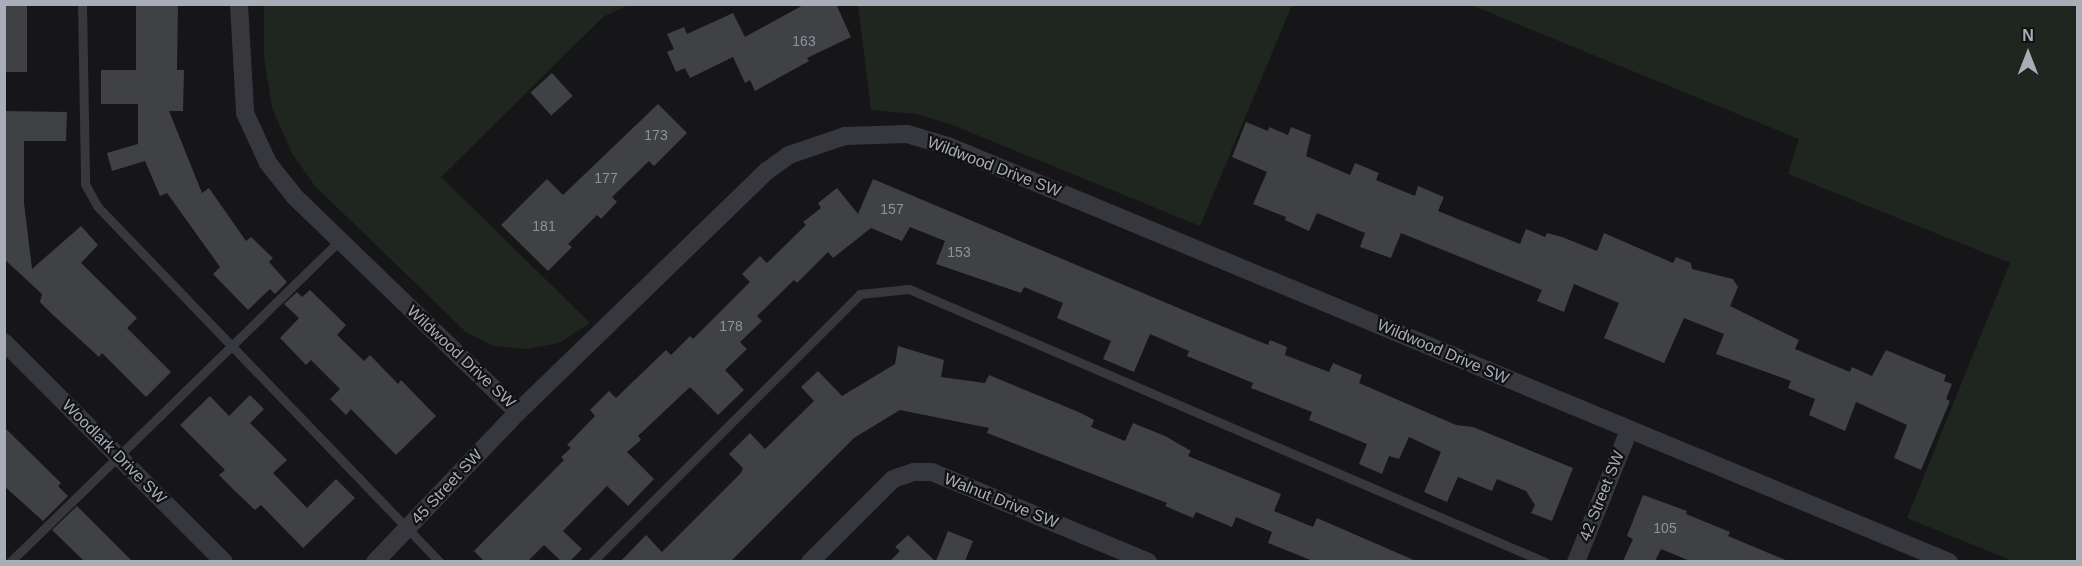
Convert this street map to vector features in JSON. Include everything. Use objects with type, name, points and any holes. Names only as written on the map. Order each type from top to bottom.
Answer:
[{"type":"street","name":"Wildwood Drive SW","points":[[239,4],[241,78],[252,134],[295,197],[518,412],[767,171],[789,155],[836,138],[907,134],[948,146],[1949,561]]},
{"type":"street","name":"Woodlark Drive SW","points":[[4,342],[224,561]]},
{"type":"street","name":"45 Street SW","points":[[375,561],[518,412]]},
{"type":"street","name":"42 Street SW","points":[[1576,561],[1629,430]]},
{"type":"street","name":"Walnut Drive SW","points":[[810,561],[893,479],[913,472],[932,472],[1148,561]]},
{"type":"lane","points":[[82,4],[85,184],[97,206],[440,561]]},
{"type":"lane","points":[[10,561],[339,241]]},
{"type":"lane","points":[[592,561],[860,294],[909,289],[1545,561]]},
{"type":"shaded area","points":[[858,4],[1292,5],[1200,226],[950,124],[916,114],[871,110]]},
{"type":"shaded area","points":[[264,5],[628,5],[603,17],[441,177],[590,323],[559,343],[526,349],[493,346],[466,332],[315,186],[293,155],[272,108],[264,57]]},
{"type":"shaded area","points":[[1471,5],[2077,5],[2077,561],[2013,561],[1907,518],[2010,263],[1788,174],[1799,139]]},
{"type":"building","points":[[4,4],[27,4],[27,72],[4,72]]},
{"type":"building","points":[[136,4],[178,4],[177,70],[184,70],[183,111],[169,111],[202,193],[209,188],[246,241],[251,237],[273,258],[269,262],[287,282],[275,294],[270,289],[248,310],[213,274],[220,267],[167,193],[160,196],[145,161],[112,171],[107,153],[138,144],[138,104],[101,104],[101,70],[136,70]]},
{"type":"building","points":[[805,4],[836,4],[851,37],[807,58],[809,61],[755,91],[750,80],[745,83],[733,57],[690,78],[685,68],[676,72],[667,52],[674,49],[667,34],[684,27],[687,34],[733,13],[745,37]]},
{"type":"building","points":[[552,73],[573,96],[551,115],[530,92]]},
{"type":"building","points":[[658,104],[687,133],[654,166],[649,161],[612,197],[617,202],[601,219],[597,215],[568,244],[572,247],[548,271],[501,225],[547,179],[563,195]]},
{"type":"building","points":[[4,111],[67,112],[66,141],[24,141],[24,203],[32,269],[81,226],[98,245],[81,263],[137,318],[127,328],[171,372],[146,397],[102,353],[99,357],[52,314],[40,302],[42,294],[4,259]]},
{"type":"building","points":[[1246,122],[1268,131],[1269,127],[1288,135],[1291,127],[1311,135],[1306,156],[1350,175],[1355,163],[1379,173],[1376,180],[1415,196],[1418,186],[1444,197],[1438,211],[1520,244],[1526,229],[1545,237],[1547,233],[1562,237],[1597,251],[1604,233],[1673,263],[1676,257],[1691,263],[1692,269],[1733,279],[1738,287],[1730,306],[1799,340],[1795,349],[1850,372],[1852,367],[1872,376],[1886,350],[1946,375],[1944,381],[1952,384],[1946,399],[1950,401],[1921,470],[1894,458],[1907,425],[1856,402],[1845,431],[1809,415],[1815,399],[1788,388],[1791,381],[1716,354],[1724,334],[1684,318],[1664,363],[1604,338],[1619,303],[1574,284],[1564,312],[1537,301],[1542,290],[1401,233],[1391,258],[1360,247],[1365,233],[1317,213],[1309,231],[1285,220],[1286,217],[1253,204],[1267,172],[1232,157]]},
{"type":"building","points":[[873,179],[1268,345],[1270,340],[1287,347],[1285,355],[1329,372],[1333,363],[1362,375],[1359,383],[1456,425],[1473,427],[1573,468],[1552,521],[1531,513],[1535,505],[1526,491],[1497,479],[1492,491],[1458,477],[1447,502],[1424,492],[1441,452],[1409,437],[1399,459],[1389,456],[1382,474],[1359,464],[1367,444],[1309,420],[1312,412],[1251,388],[1253,383],[1187,356],[1189,351],[1150,334],[1134,372],[1103,359],[1111,341],[1057,318],[1063,303],[1024,287],[1021,293],[936,264],[945,241],[910,227],[902,241],[871,228],[833,258],[828,252],[797,283],[794,280],[757,316],[762,321],[740,342],[747,349],[725,370],[744,390],[718,415],[690,387],[638,436],[641,440],[627,452],[654,479],[628,506],[607,486],[563,531],[582,549],[570,561],[561,561],[544,545],[528,561],[484,561],[474,551],[564,460],[561,457],[571,448],[567,445],[595,416],[590,410],[609,391],[616,398],[666,350],[671,355],[690,336],[693,339],[750,282],[742,274],[760,256],[767,263],[806,225],[803,222],[821,208],[818,203],[837,188],[858,214]]},
{"type":"building","points":[[310,290],[346,325],[337,335],[364,361],[370,355],[398,384],[401,380],[436,416],[396,455],[351,409],[346,415],[330,399],[340,389],[311,360],[306,365],[280,338],[299,318],[284,304],[297,292],[302,297]]},
{"type":"building","points":[[898,346],[944,360],[941,377],[985,383],[989,375],[1081,413],[1094,420],[1091,427],[1125,441],[1133,423],[1165,436],[1191,451],[1188,456],[1281,494],[1274,511],[1313,527],[1317,518],[1416,561],[1313,561],[1268,543],[1272,532],[1236,517],[1232,527],[1196,512],[1193,518],[1165,506],[1167,503],[987,433],[989,428],[900,410],[854,438],[731,561],[621,561],[646,535],[662,552],[741,473],[743,468],[729,454],[750,433],[765,449],[814,401],[801,387],[818,371],[842,396],[895,364]]},
{"type":"building","points":[[250,395],[264,409],[250,423],[287,460],[273,473],[307,508],[336,479],[355,498],[303,548],[261,505],[255,510],[219,475],[225,470],[180,425],[210,396],[229,416]]},
{"type":"building","points":[[4,427],[61,483],[58,486],[68,496],[43,521],[4,486]]},
{"type":"building","points":[[1643,495],[1687,511],[1686,514],[1730,532],[1728,536],[1788,561],[1690,561],[1661,549],[1655,561],[1623,561],[1633,539],[1627,536]]},
{"type":"building","points":[[77,506],[132,561],[84,561],[52,530]]},
{"type":"building","points":[[948,531],[973,541],[965,561],[936,561]]},
{"type":"building","points":[[908,535],[935,561],[890,561],[900,551],[895,547]]}]
